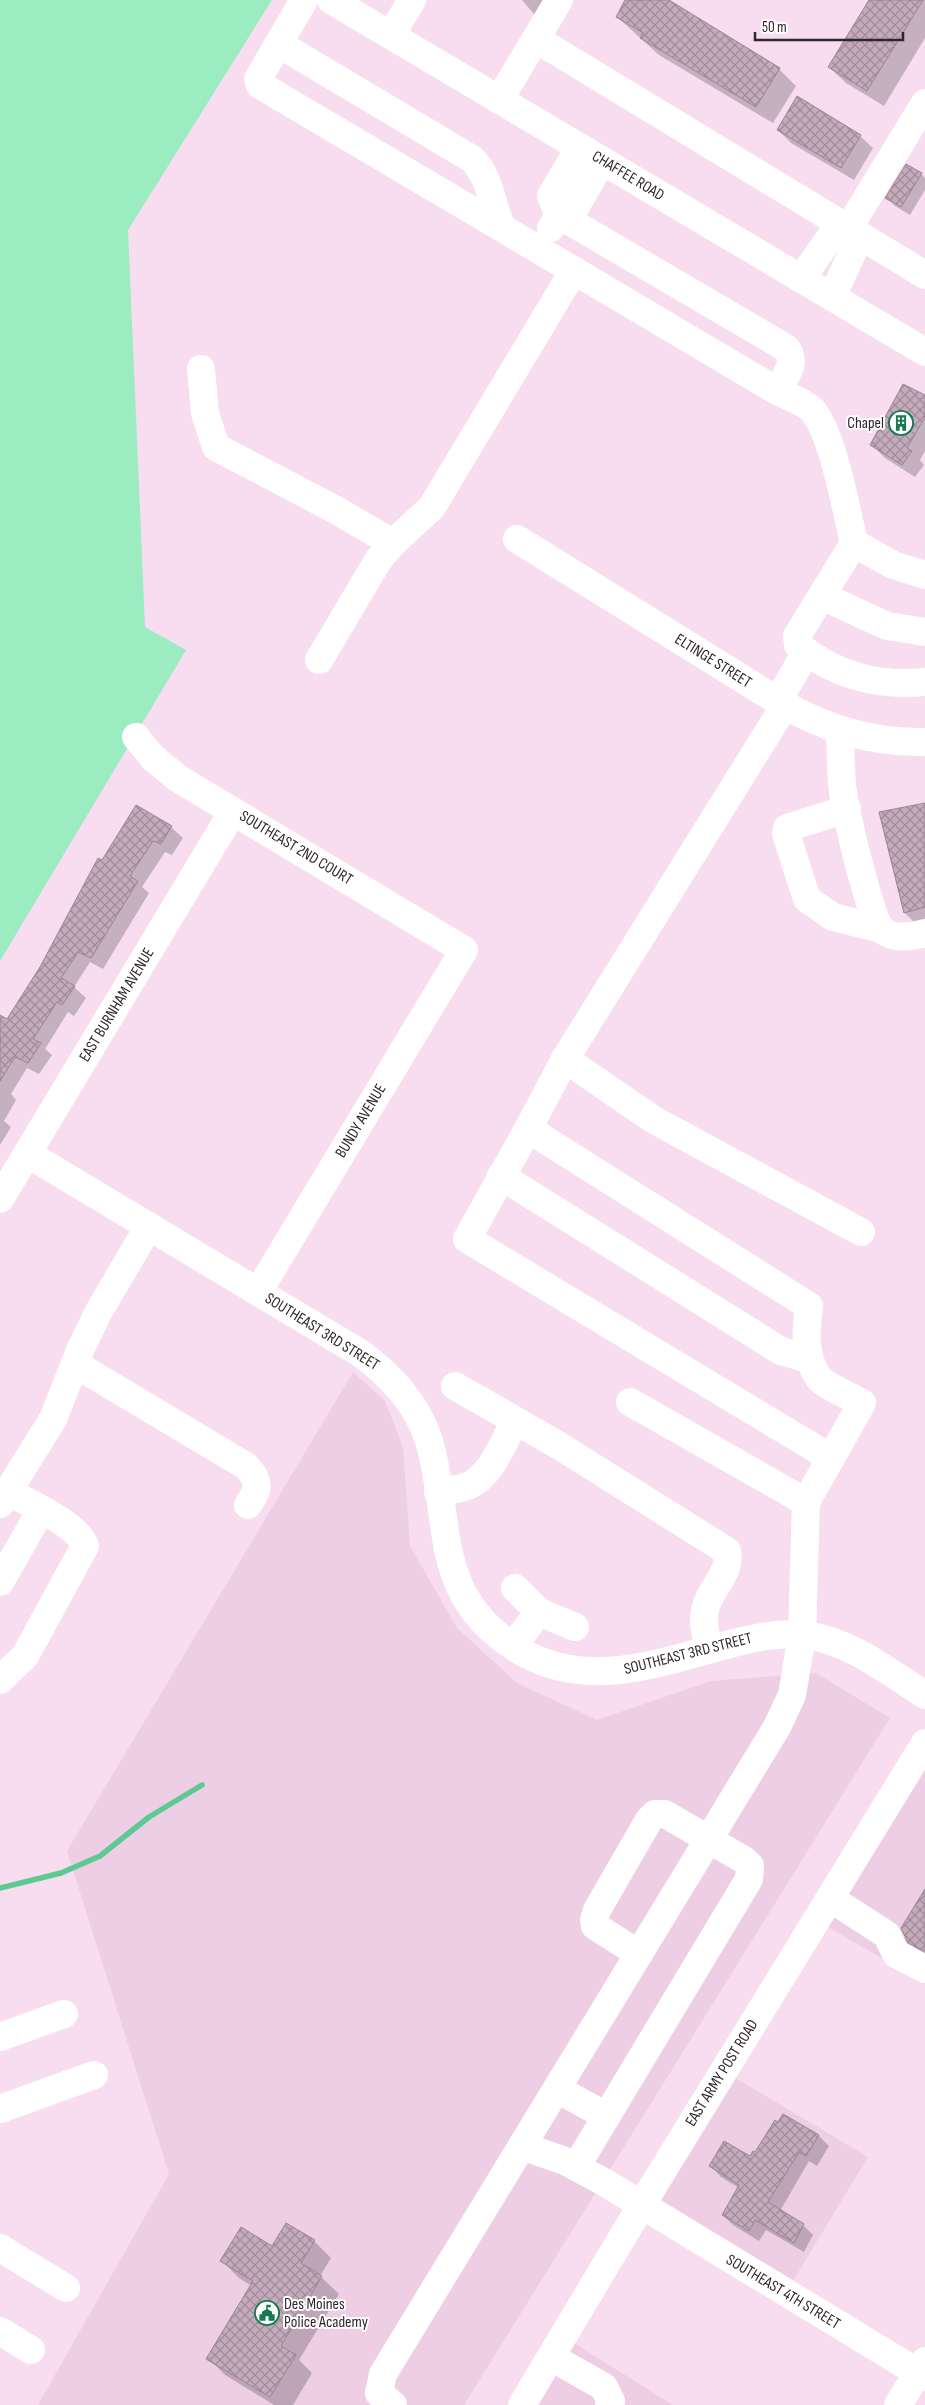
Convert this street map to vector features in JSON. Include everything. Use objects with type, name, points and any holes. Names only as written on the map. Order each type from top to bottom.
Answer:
[{"type":"street","points":[[304,0],[258,79],[260,85],[267,91],[539,249],[777,391],[810,408],[818,418],[832,453],[854,543],[797,636],[798,645],[806,652],[831,666],[861,679],[905,684],[925,682]]},
{"type":"street","name":"CHAFFEE ROAD","points":[[331,0],[925,352]]},
{"type":"street","points":[[391,35],[412,0]]},
{"type":"street","points":[[499,100],[559,0]]},
{"type":"street","points":[[536,39],[925,275]]},
{"type":"street","points":[[279,44],[472,159],[479,165],[488,185],[502,228]]},
{"type":"street","points":[[801,279],[832,236],[848,229],[925,103]]},
{"type":"street","points":[[539,249],[558,215],[573,211],[591,154]]},
{"type":"street","points":[[558,215],[646,264],[786,348],[792,355],[792,363],[777,391]]},
{"type":"street","points":[[832,297],[853,251],[848,229]]},
{"type":"street","points":[[624,300],[646,264]]},
{"type":"street","points":[[319,660],[379,560],[393,543],[432,507],[574,270]]},
{"type":"street","points":[[201,370],[205,413],[216,447],[334,509],[393,543]]},
{"type":"street","name":"ELTINGE STREET","points":[[517,539],[781,703],[823,725],[840,731],[890,742],[925,742]]},
{"type":"street","points":[[854,543],[894,565],[925,575]]},
{"type":"street","points":[[822,596],[888,626],[925,632]]},
{"type":"street","points":[[806,652],[781,703],[565,1059],[467,1239],[831,1458]]},
{"type":"street","points":[[840,731],[843,792],[870,906],[880,929]]},
{"type":"street","name":"SOUTHEAST 2ND COURT","points":[[136,737],[153,758],[180,779],[464,950]]},
{"type":"street","points":[[847,808],[787,828],[786,834],[807,899],[832,917],[880,929],[894,936],[925,934]]},
{"type":"street","name":"EAST BURNHAM AVENUE","points":[[0,1199],[233,811]]},
{"type":"street","name":"BUNDY AVENUE","points":[[258,1292],[464,950]]},
{"type":"street","points":[[565,1059],[654,1120],[861,1232]]},
{"type":"street","points":[[393,2405],[380,2393],[382,2374],[558,2089],[781,1720],[792,1696],[802,1635],[806,1502],[862,1403],[819,1379],[809,1359],[806,1332],[809,1306],[528,1129]]},
{"type":"street","name":"SOUTHEAST 3RD STREET","points":[[28,1154],[360,1353],[384,1370],[402,1390],[417,1414],[429,1440],[444,1538],[450,1563],[461,1588],[476,1612],[496,1633],[513,1646],[542,1662],[570,1670],[597,1673],[625,1671],[752,1638],[784,1634],[802,1635],[834,1642],[858,1653],[925,1695]]},
{"type":"street","points":[[502,1176],[781,1351],[809,1359]]},
{"type":"street","points":[[0,1680],[25,1656],[85,1546],[83,1540],[74,1530],[41,1510],[4,1498],[53,1419],[99,1311],[148,1226]]},
{"type":"street","points":[[75,1364],[246,1466],[257,1483],[257,1491],[248,1505]]},
{"type":"street","points":[[455,1386],[727,1551],[728,1564],[705,1608],[704,1626],[710,1649]]},
{"type":"street","points":[[630,1402],[806,1502]]},
{"type":"street","points":[[438,1492],[461,1488],[473,1483],[488,1469],[515,1421]]},
{"type":"street","points":[[0,1582],[41,1510]]},
{"type":"street","points":[[516,1588],[539,1612],[575,1627]]},
{"type":"street","points":[[513,1646],[539,1612]]},
{"type":"street","name":"EAST ARMY POST ROAD","points":[[522,2405],[641,2206],[925,1742]]},
{"type":"street","points":[[576,2167],[749,1879],[750,1866],[709,1838],[665,1814],[656,1814],[649,1820],[597,1910],[594,1920],[595,1926],[639,1954]]},
{"type":"street","points":[[830,1898],[887,1936],[896,1954],[925,1969]]},
{"type":"street","points":[[0,2037],[64,2014]]},
{"type":"street","points":[[0,2110],[94,2074]]},
{"type":"street","points":[[558,2089],[606,2116]]},
{"type":"street","name":"SOUTHEAST 4TH STREET","points":[[522,2146],[565,2161],[576,2167],[923,2370]]},
{"type":"street","points":[[0,2248],[66,2288]]},
{"type":"street","points":[[0,2331],[30,2350]]},
{"type":"street","points":[[551,2357],[604,2387],[610,2401],[609,2405]]},
{"type":"street","points":[[898,2405],[923,2370]]},
{"type":"shaded area","points":[[353,1372],[385,1401],[403,1447],[410,1546],[457,1628],[517,1683],[597,1720],[711,1681],[816,1673],[890,1718],[464,2405],[38,2405],[169,2174],[67,1851]]},
{"type":"shaded area","points":[[925,1742],[925,1984],[815,1919]]},
{"type":"shaded area","points":[[724,2071],[868,2157],[785,2294],[641,2206]]},
{"type":"shaded area","points":[[563,2336],[673,2405],[525,2405]]},
{"type":"green space","points":[[0,0],[272,0],[128,230],[145,627],[186,650],[0,961]]},
{"type":"building","points":[[625,0],[669,0],[780,68],[756,107],[640,38],[643,33],[616,17]]},
{"type":"building","points":[[869,0],[923,0],[867,91],[828,67]]},
{"type":"building","points":[[797,96],[861,135],[841,168],[777,130]]},
{"type":"building","points":[[906,164],[922,173],[901,207],[885,198]]},
{"type":"building","name":"Chapel","points":[[903,384],[925,395],[925,417],[907,448],[912,451],[902,465],[870,445]]},
{"type":"building","points":[[925,803],[925,907],[904,913],[879,812]]},
{"type":"building","points":[[136,805],[172,826],[161,844],[153,841],[130,876],[138,881],[91,958],[78,952],[61,978],[75,986],[62,1005],[57,1002],[33,1039],[41,1043],[28,1063],[15,1057],[0,1081],[0,1015],[7,1019],[40,967],[98,858],[102,860]]},
{"type":"building","points":[[925,1889],[925,1951],[908,1943],[901,1928]]},
{"type":"building","points":[[783,2114],[819,2135],[806,2156],[799,2152],[768,2202],[804,2224],[794,2243],[755,2220],[749,2231],[722,2215],[739,2185],[709,2166],[724,2141],[750,2156],[753,2151],[755,2152],[775,2120],[778,2122]]},
{"type":"building","name":"Des Moines Police Academy","points":[[286,2223],[315,2240],[301,2263],[322,2276],[281,2346],[296,2355],[270,2397],[206,2359],[253,2281],[220,2261],[241,2227],[272,2246]]},
{"type":"waterway","points":[[0,1888],[61,1873],[100,1856],[149,1817],[202,1785]]},
{"type":"place","name":"Chapel","points":[[901,423]]},
{"type":"place","name":"Des Moines Police Academy","points":[[267,2313]]}]
